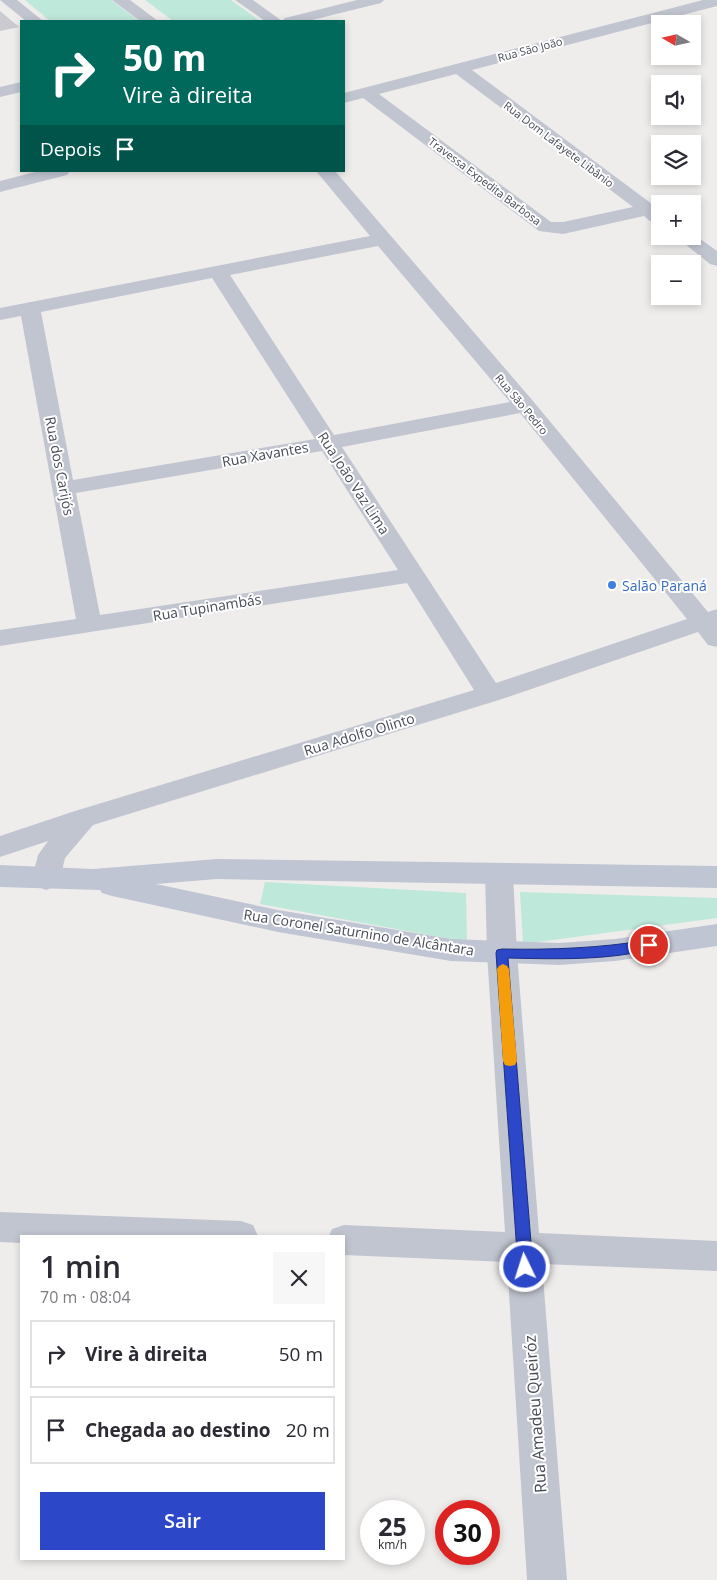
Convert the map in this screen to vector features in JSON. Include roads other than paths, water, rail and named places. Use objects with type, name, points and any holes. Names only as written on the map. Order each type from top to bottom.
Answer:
[{"type":"main road","name":"Rua Coronel Saturnino de Alcântara","points":[[0,876],[93,880],[217,869],[717,877]]},
{"type":"main road","name":"Rua Coronel Saturnino de Alcântara","points":[[93,880],[169,899],[278,921],[451,950],[559,954],[615,950],[717,935]]},
{"type":"street","points":[[0,1],[7,0],[34,20]]},
{"type":"street","points":[[120,0],[149,20]]},
{"type":"street","points":[[244,0],[274,20]]},
{"type":"street","points":[[294,20],[376,0]]},
{"type":"street","name":"Rua São João","points":[[345,98],[717,1]]},
{"type":"street","name":"Rua Dom Lafayete Libânio","points":[[459,68],[651,213]]},
{"type":"street","points":[[0,92],[20,87]]},
{"type":"street","name":"Travessa Expedita Barbosa","points":[[366,92],[546,227],[562,228],[651,215]]},
{"type":"street","points":[[0,187],[57,172]]},
{"type":"street","name":"Rua São Pedro","points":[[326,172],[712,626]]},
{"type":"street","points":[[0,314],[384,239]]},
{"type":"street","points":[[696,245],[717,260]]},
{"type":"street","name":"Rua João Vaz Lima","points":[[218,272],[490,694]]},
{"type":"street","name":"Rua dos Carijós","points":[[30,308],[89,624]]},
{"type":"street","name":"Rua Xavantes","points":[[65,488],[329,443],[524,406]]},
{"type":"street","name":"Rua Tupinambás","points":[[0,638],[414,575]]},
{"type":"street","name":"Rua Adolfo Olinto","points":[[0,847],[85,818],[712,626]]},
{"type":"street","points":[[46,879],[52,855],[85,818]]},
{"type":"street","name":"Rua Amadeu Queiróz","points":[[499,874],[502,953],[547,1580]]},
{"type":"street","points":[[0,1227],[214,1235]]},
{"type":"street","points":[[345,1240],[717,1256]]},
{"type":"place","name":"Salão Paraná","points":[[612,585]]}]
